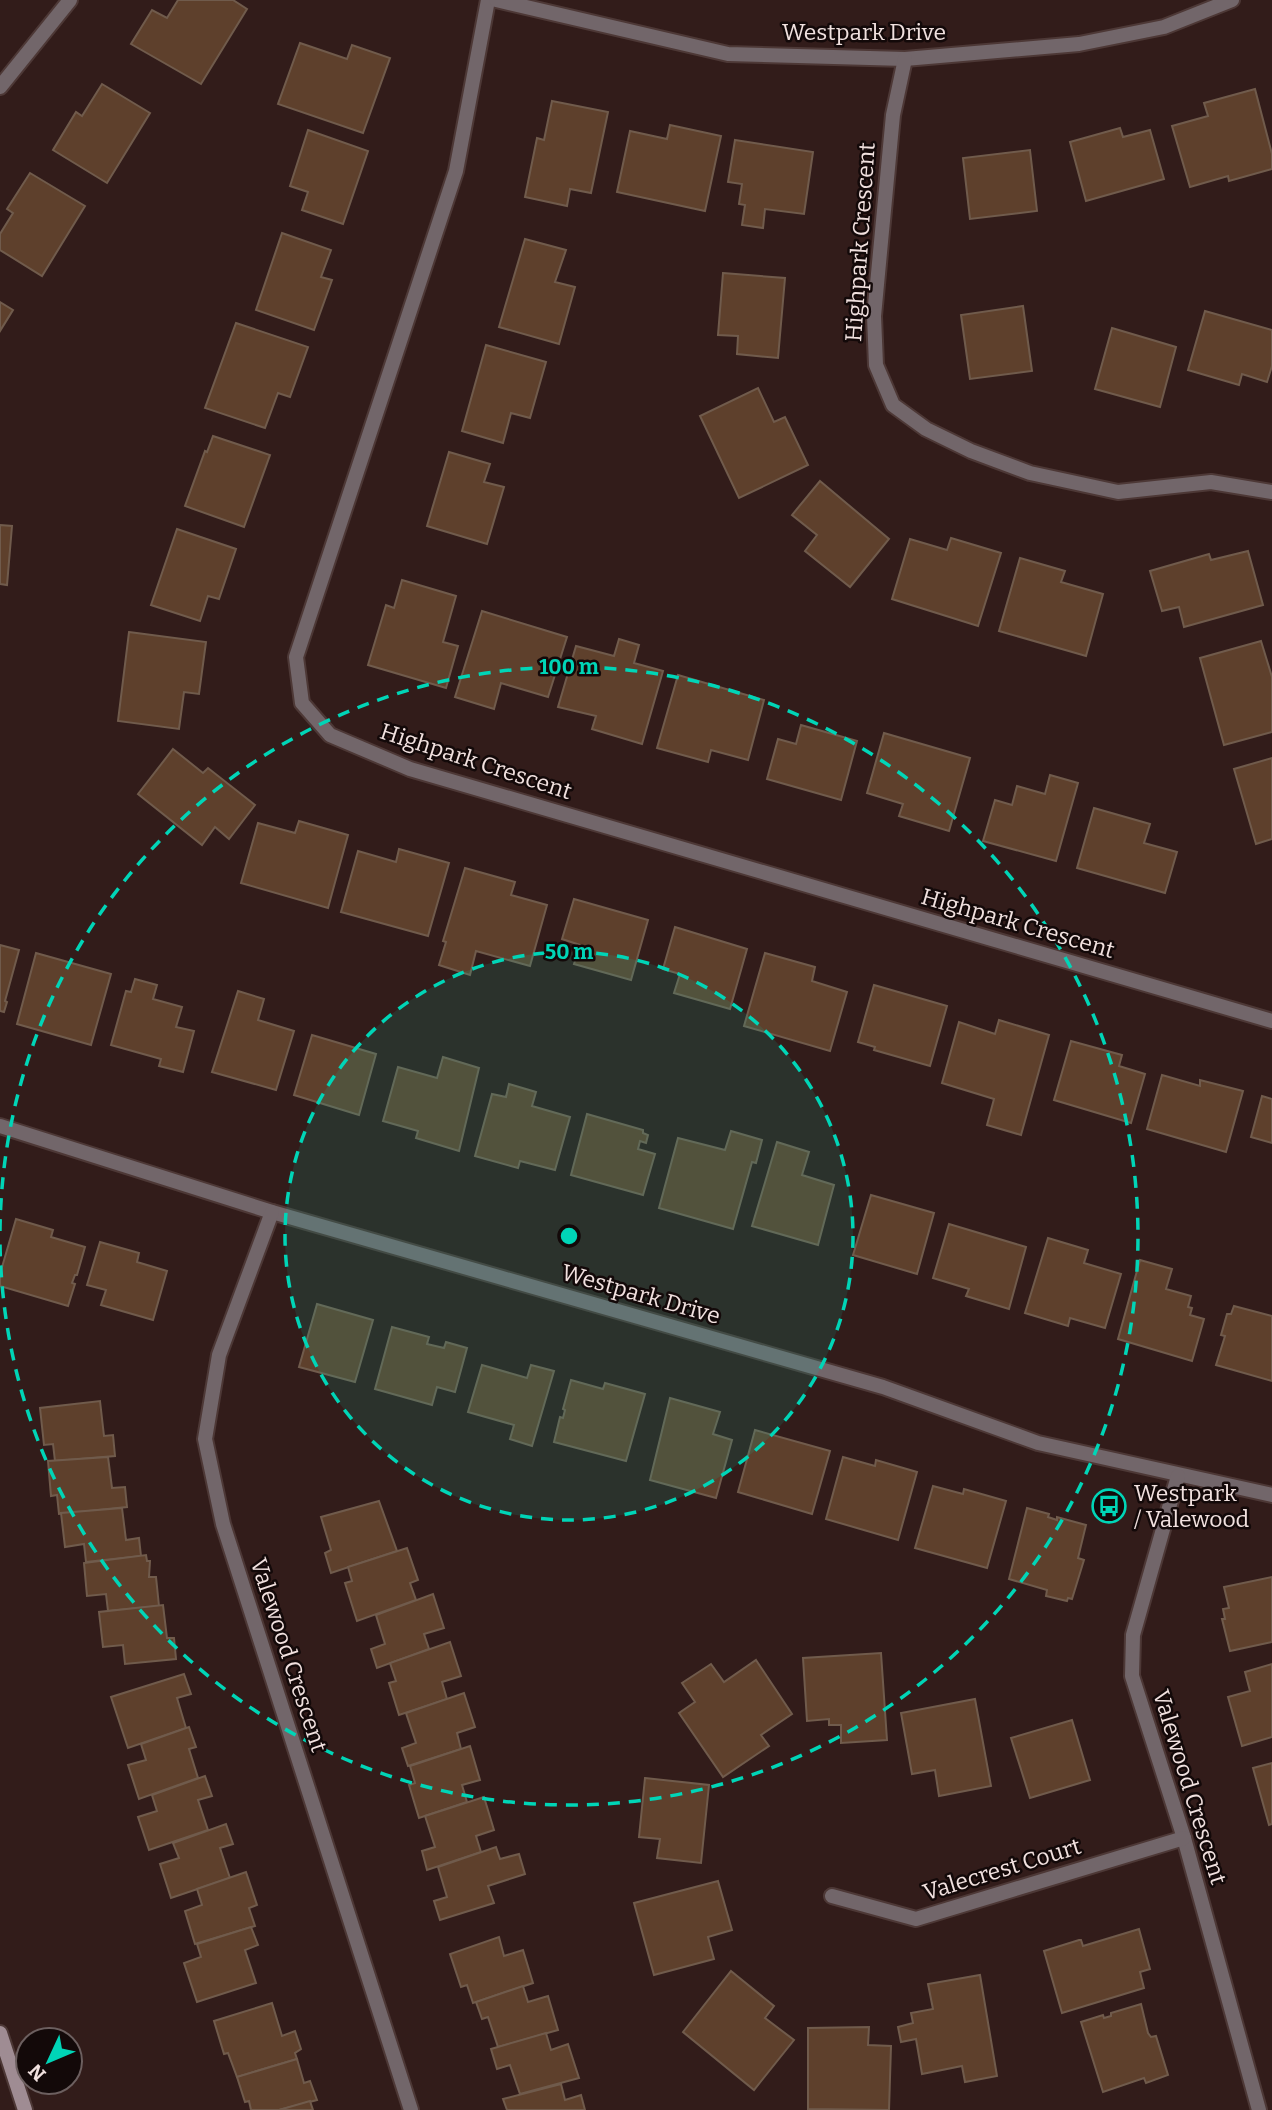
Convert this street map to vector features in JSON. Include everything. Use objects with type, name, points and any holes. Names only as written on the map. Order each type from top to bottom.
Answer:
[{"type":"street","points":[[0,87],[69,0]]},
{"type":"street","name":"Highpark Crescent","points":[[488,0],[456,171],[296,657],[302,703],[330,735],[410,769],[1272,1021]]},
{"type":"street","name":"Westpark Drive","points":[[496,0],[729,54],[905,59],[1079,44],[1164,27],[1232,0]]},
{"type":"street","name":"Highpark Crescent","points":[[905,59],[893,115],[873,316],[876,365],[893,405],[926,429],[971,451],[1030,473],[1118,492],[1211,482],[1272,492]]},
{"type":"street","name":"Westpark Drive","points":[[0,1126],[272,1212],[883,1387],[1038,1443],[1272,1495]]},
{"type":"street","name":"Valewood Crescent","points":[[272,1212],[219,1355],[205,1439],[223,1524],[411,2110]]},
{"type":"street","name":"Valewood Crescent","points":[[1178,1476],[1133,1635],[1132,1675],[1184,1838],[1259,2110]]},
{"type":"street","name":"Valecrest Court","points":[[832,1896],[916,1919],[1184,1838]]},
{"type":"street","points":[[0,2033],[24,2110]]},
{"type":"building","points":[[178,0],[233,0],[247,9],[201,84],[131,44],[152,10],[167,18]]},
{"type":"building","points":[[300,43],[347,59],[352,45],[390,58],[363,133],[278,104]]},
{"type":"building","points":[[102,84],[150,113],[107,183],[53,150],[76,112],[82,116]]},
{"type":"building","points":[[1255,89],[1272,154],[1272,169],[1229,181],[1228,176],[1190,187],[1172,126],[1208,116],[1204,103]]},
{"type":"building","points":[[552,101],[608,112],[591,193],[570,189],[567,206],[525,197],[537,138],[544,140]]},
{"type":"building","points":[[670,125],[721,136],[705,211],[617,192],[630,131],[667,139]]},
{"type":"building","points":[[1120,128],[1123,137],[1150,130],[1164,179],[1086,201],[1070,142]]},
{"type":"building","points":[[308,130],[368,151],[343,224],[302,210],[308,192],[290,186]]},
{"type":"building","points":[[735,140],[813,152],[804,214],[765,209],[763,228],[742,225],[745,205],[739,204],[742,184],[728,182]]},
{"type":"building","points":[[1030,150],[1037,211],[970,219],[963,158]]},
{"type":"building","points":[[30,173],[85,206],[42,276],[0,250],[0,234],[13,213],[7,209]]},
{"type":"building","points":[[282,233],[331,250],[321,277],[332,280],[314,330],[256,310]]},
{"type":"building","points":[[525,239],[566,250],[555,282],[575,287],[559,344],[499,327]]},
{"type":"building","points":[[723,273],[785,278],[778,358],[737,354],[738,336],[718,335]]},
{"type":"building","points":[[0,302],[13,310],[0,331]]},
{"type":"building","points":[[1023,306],[1032,371],[970,379],[961,315]]},
{"type":"building","points":[[1205,311],[1272,330],[1272,366],[1267,382],[1242,374],[1239,385],[1188,370]]},
{"type":"building","points":[[236,323],[308,347],[290,397],[278,393],[265,428],[205,408]]},
{"type":"building","points":[[1112,328],[1176,347],[1160,407],[1095,389]]},
{"type":"building","points":[[486,345],[546,362],[530,418],[511,413],[503,443],[462,431]]},
{"type":"building","points":[[758,388],[774,422],[785,417],[808,465],[739,498],[700,416]]},
{"type":"building","points":[[213,436],[270,455],[244,527],[185,506]]},
{"type":"building","points":[[449,452],[490,464],[484,482],[504,487],[487,544],[427,526]]},
{"type":"building","points":[[820,481],[889,539],[850,587],[805,551],[817,535],[792,515]]},
{"type":"building","points":[[0,525],[12,526],[7,585],[0,584]]},
{"type":"building","points":[[177,529],[236,549],[219,599],[208,596],[200,621],[151,605]]},
{"type":"building","points":[[951,538],[1001,553],[978,626],[892,599],[910,539],[947,550]]},
{"type":"building","points":[[1248,551],[1263,605],[1184,627],[1179,607],[1162,611],[1150,571],[1209,554],[1211,560]]},
{"type":"building","points":[[1020,558],[1065,571],[1061,582],[1103,594],[1086,656],[999,631]]},
{"type":"building","points":[[402,580],[456,596],[443,642],[458,646],[446,688],[368,665],[386,605],[394,608]]},
{"type":"building","points":[[482,611],[567,637],[548,697],[501,683],[494,709],[455,697]]},
{"type":"building","points":[[129,632],[206,642],[199,694],[184,692],[179,729],[118,721]]},
{"type":"building","points":[[619,639],[639,645],[634,663],[663,671],[642,744],[592,729],[596,716],[558,707],[576,646],[614,656]]},
{"type":"building","points":[[1261,641],[1272,677],[1272,732],[1224,745],[1200,658]]},
{"type":"building","points":[[678,675],[764,700],[748,760],[711,750],[708,762],[657,748]]},
{"type":"building","points":[[801,725],[857,741],[841,800],[767,779],[778,739],[796,744]]},
{"type":"building","points":[[884,733],[970,758],[949,831],[899,816],[903,804],[867,793]]},
{"type":"building","points":[[173,749],[203,773],[208,768],[255,805],[229,839],[215,827],[202,845],[138,794]]},
{"type":"building","points":[[1272,758],[1272,839],[1256,844],[1234,769]]},
{"type":"building","points":[[1050,775],[1078,783],[1056,861],[983,841],[995,800],[1012,805],[1017,786],[1045,794]]},
{"type":"building","points":[[1094,808],[1150,824],[1144,843],[1177,852],[1165,893],[1077,868]]},
{"type":"building","points":[[299,821],[348,835],[328,908],[241,883],[258,823],[295,833]]},
{"type":"building","points":[[399,849],[449,863],[428,936],[341,912],[358,851],[396,862]]},
{"type":"building","points":[[465,868],[515,882],[511,895],[547,905],[530,966],[476,951],[470,975],[439,965],[446,942],[443,941]]},
{"type":"building","points":[[574,899],[648,920],[631,980],[574,964],[580,945],[562,939]]},
{"type":"building","points":[[675,927],[747,949],[730,1009],[674,993],[680,974],[663,969]]},
{"type":"building","points":[[0,945],[19,950],[4,1012],[0,1011]]},
{"type":"building","points":[[36,953],[111,974],[91,1045],[17,1024]]},
{"type":"building","points":[[765,953],[815,967],[812,981],[847,992],[830,1051],[744,1026]]},
{"type":"building","points":[[135,979],[157,985],[153,999],[182,1007],[176,1027],[194,1031],[183,1072],[159,1066],[161,1059],[111,1045],[126,991],[131,992]]},
{"type":"building","points":[[874,985],[947,1006],[930,1066],[874,1050],[875,1047],[858,1042]]},
{"type":"building","points":[[238,991],[264,999],[258,1020],[294,1031],[276,1090],[212,1072]]},
{"type":"building","points":[[999,1020],[1049,1035],[1021,1135],[987,1125],[994,1099],[942,1083],[959,1022],[995,1034]]},
{"type":"building","points":[[312,1035],[376,1054],[359,1115],[294,1095]]},
{"type":"building","points":[[1071,1041],[1122,1055],[1119,1066],[1145,1074],[1131,1123],[1054,1100]]},
{"type":"building","points":[[443,1057],[479,1068],[459,1151],[416,1138],[418,1131],[383,1121],[398,1067],[437,1078]]},
{"type":"building","points":[[1162,1075],[1200,1086],[1200,1080],[1243,1091],[1226,1152],[1147,1129]]},
{"type":"building","points":[[509,1084],[536,1092],[532,1106],[570,1117],[555,1170],[520,1161],[518,1168],[475,1156],[492,1094],[506,1097]]},
{"type":"building","points":[[1262,1096],[1272,1099],[1272,1143],[1251,1137]]},
{"type":"building","points":[[587,1114],[643,1130],[643,1133],[648,1135],[646,1143],[640,1141],[638,1149],[655,1154],[643,1195],[571,1175]]},
{"type":"building","points":[[731,1131],[762,1140],[756,1163],[752,1162],[733,1229],[659,1208],[678,1138],[725,1150]]},
{"type":"building","points":[[777,1142],[809,1152],[802,1175],[834,1185],[818,1245],[752,1226]]},
{"type":"building","points":[[871,1195],[934,1213],[917,1274],[853,1255]]},
{"type":"building","points":[[16,1219],[53,1230],[51,1237],[85,1247],[72,1283],[75,1284],[68,1306],[0,1286],[0,1274]]},
{"type":"building","points":[[949,1224],[1026,1247],[1009,1309],[966,1296],[969,1289],[933,1278]]},
{"type":"building","points":[[1048,1238],[1088,1250],[1084,1263],[1121,1274],[1105,1328],[1070,1318],[1068,1326],[1025,1313]]},
{"type":"building","points":[[100,1242],[139,1253],[137,1262],[167,1271],[153,1320],[101,1305],[106,1290],[87,1285]]},
{"type":"building","points":[[1140,1260],[1172,1269],[1166,1289],[1191,1296],[1188,1307],[1192,1308],[1190,1315],[1204,1319],[1192,1361],[1118,1339]]},
{"type":"building","points":[[317,1304],[373,1320],[355,1382],[299,1367]]},
{"type":"building","points":[[1234,1306],[1272,1316],[1272,1381],[1216,1365],[1225,1336],[1221,1335],[1227,1314],[1231,1314]]},
{"type":"building","points":[[392,1327],[429,1337],[427,1344],[444,1348],[446,1342],[467,1348],[455,1392],[437,1387],[432,1405],[375,1389]]},
{"type":"building","points":[[482,1365],[527,1378],[531,1365],[554,1371],[532,1446],[510,1439],[514,1425],[468,1412]]},
{"type":"building","points":[[571,1380],[603,1389],[605,1383],[645,1394],[626,1461],[554,1442],[560,1417],[563,1418]]},
{"type":"building","points":[[670,1398],[720,1412],[713,1434],[732,1440],[716,1498],[650,1480]]},
{"type":"building","points":[[100,1401],[104,1436],[113,1435],[115,1456],[55,1461],[53,1444],[44,1445],[40,1408]]},
{"type":"building","points":[[755,1430],[830,1451],[812,1514],[738,1492]]},
{"type":"building","points":[[108,1457],[112,1488],[125,1487],[127,1507],[59,1514],[57,1495],[51,1496],[48,1461]]},
{"type":"building","points":[[843,1457],[875,1466],[876,1460],[917,1472],[898,1540],[826,1519]]},
{"type":"building","points":[[933,1486],[963,1494],[964,1489],[1006,1501],[987,1568],[915,1548]]},
{"type":"building","points":[[379,1501],[397,1551],[331,1573],[325,1553],[331,1550],[321,1517]]},
{"type":"building","points":[[122,1508],[126,1540],[139,1538],[141,1556],[86,1562],[84,1544],[65,1547],[61,1513]]},
{"type":"building","points":[[1027,1508],[1049,1514],[1048,1517],[1057,1520],[1057,1517],[1086,1525],[1078,1558],[1084,1560],[1072,1599],[1068,1598],[1067,1601],[1046,1596],[1047,1590],[1009,1579]]},
{"type":"building","points":[[407,1548],[418,1580],[410,1583],[416,1600],[357,1621],[345,1583],[352,1581],[348,1567]]},
{"type":"building","points":[[146,1555],[147,1561],[150,1561],[149,1577],[156,1577],[159,1606],[108,1611],[106,1594],[87,1596],[84,1563]]},
{"type":"building","points":[[1272,1577],[1272,1642],[1230,1651],[1222,1619],[1225,1619],[1223,1609],[1229,1608],[1224,1587]]},
{"type":"building","points":[[433,1594],[444,1628],[424,1634],[429,1649],[377,1668],[371,1649],[385,1644],[376,1615]]},
{"type":"building","points":[[163,1605],[167,1638],[174,1638],[176,1659],[125,1664],[123,1645],[103,1647],[99,1612]]},
{"type":"building","points":[[450,1642],[461,1676],[442,1682],[447,1699],[399,1715],[389,1683],[396,1681],[390,1663]]},
{"type":"building","points":[[881,1653],[887,1740],[841,1743],[841,1725],[829,1725],[829,1719],[807,1721],[803,1658]]},
{"type":"building","points":[[756,1660],[792,1714],[761,1735],[769,1746],[723,1777],[679,1713],[695,1702],[682,1683],[711,1664],[724,1682]]},
{"type":"building","points":[[1272,1664],[1272,1737],[1242,1746],[1228,1697],[1250,1691],[1245,1672]]},
{"type":"building","points":[[184,1674],[191,1694],[177,1698],[186,1728],[128,1748],[111,1697]]},
{"type":"building","points":[[464,1693],[475,1727],[457,1733],[461,1749],[408,1766],[402,1748],[416,1743],[406,1713]]},
{"type":"building","points":[[975,1699],[991,1786],[939,1796],[935,1770],[912,1774],[901,1713]]},
{"type":"building","points":[[1072,1720],[1090,1780],[1030,1798],[1011,1738]]},
{"type":"building","points":[[189,1727],[196,1747],[189,1749],[198,1778],[139,1799],[128,1765],[146,1760],[141,1744]]},
{"type":"building","points":[[470,1746],[480,1780],[462,1785],[467,1802],[419,1818],[409,1785],[415,1783],[410,1766]]},
{"type":"building","points":[[1272,1763],[1272,1824],[1269,1825],[1253,1768]]},
{"type":"building","points":[[205,1776],[212,1796],[198,1800],[208,1830],[149,1850],[138,1817],[157,1811],[152,1795]]},
{"type":"building","points":[[645,1778],[709,1785],[701,1863],[657,1858],[660,1839],[639,1837]]},
{"type":"building","points":[[484,1797],[494,1830],[476,1836],[481,1852],[427,1870],[422,1851],[435,1847],[425,1816]]},
{"type":"building","points":[[226,1824],[233,1844],[220,1848],[230,1878],[171,1898],[160,1864],[179,1858],[173,1843]]},
{"type":"building","points":[[496,1847],[500,1859],[519,1854],[525,1874],[488,1886],[494,1903],[440,1920],[434,1901],[447,1897],[438,1867]]},
{"type":"building","points":[[246,1872],[257,1905],[249,1908],[255,1926],[195,1944],[185,1911],[202,1905],[197,1889]]},
{"type":"building","points":[[718,1881],[732,1930],[708,1937],[714,1959],[654,1975],[634,1903]]},
{"type":"building","points":[[251,1927],[258,1945],[245,1950],[256,1983],[197,2002],[184,1963],[201,1957],[197,1944]]},
{"type":"building","points":[[1139,1929],[1150,1969],[1140,1972],[1144,1988],[1062,2013],[1044,1951],[1079,1940],[1083,1946]]},
{"type":"building","points":[[499,1937],[504,1956],[523,1950],[533,1983],[473,2003],[467,1985],[461,1987],[450,1954]]},
{"type":"building","points":[[731,1971],[774,2006],[765,2018],[794,2040],[754,2090],[683,2032]]},
{"type":"building","points":[[980,1975],[997,2076],[965,2082],[962,2066],[922,2074],[916,2039],[901,2042],[898,2027],[913,2023],[911,2013],[933,2009],[928,1984]]},
{"type":"building","points":[[523,1986],[528,2002],[548,1996],[558,2030],[498,2047],[488,2017],[482,2019],[476,2002]]},
{"type":"building","points":[[272,2003],[282,2036],[295,2031],[301,2049],[295,2053],[297,2059],[237,2077],[228,2053],[224,2054],[214,2021]]},
{"type":"building","points":[[1141,2004],[1148,2033],[1151,2037],[1156,2036],[1168,2075],[1146,2083],[1144,2078],[1103,2092],[1081,2022],[1103,2015],[1104,2018],[1111,2016],[1111,2013]]},
{"type":"building","points":[[869,2027],[868,2045],[891,2046],[889,2110],[808,2109],[808,2028]]},
{"type":"building","points":[[546,2033],[551,2050],[568,2044],[579,2078],[520,2094],[510,2065],[497,2069],[491,2049]]},
{"type":"building","points":[[297,2059],[304,2083],[310,2081],[317,2100],[279,2110],[251,2110],[249,2101],[245,2102],[237,2077]]},
{"type":"building","points":[[561,2084],[565,2100],[581,2095],[585,2110],[507,2110],[503,2099]]},
{"type":"building","points":[[310,2101],[313,2110],[279,2110]]},
{"type":"place","name":"Westpark / Valewood","points":[[1109,1506]]}]
